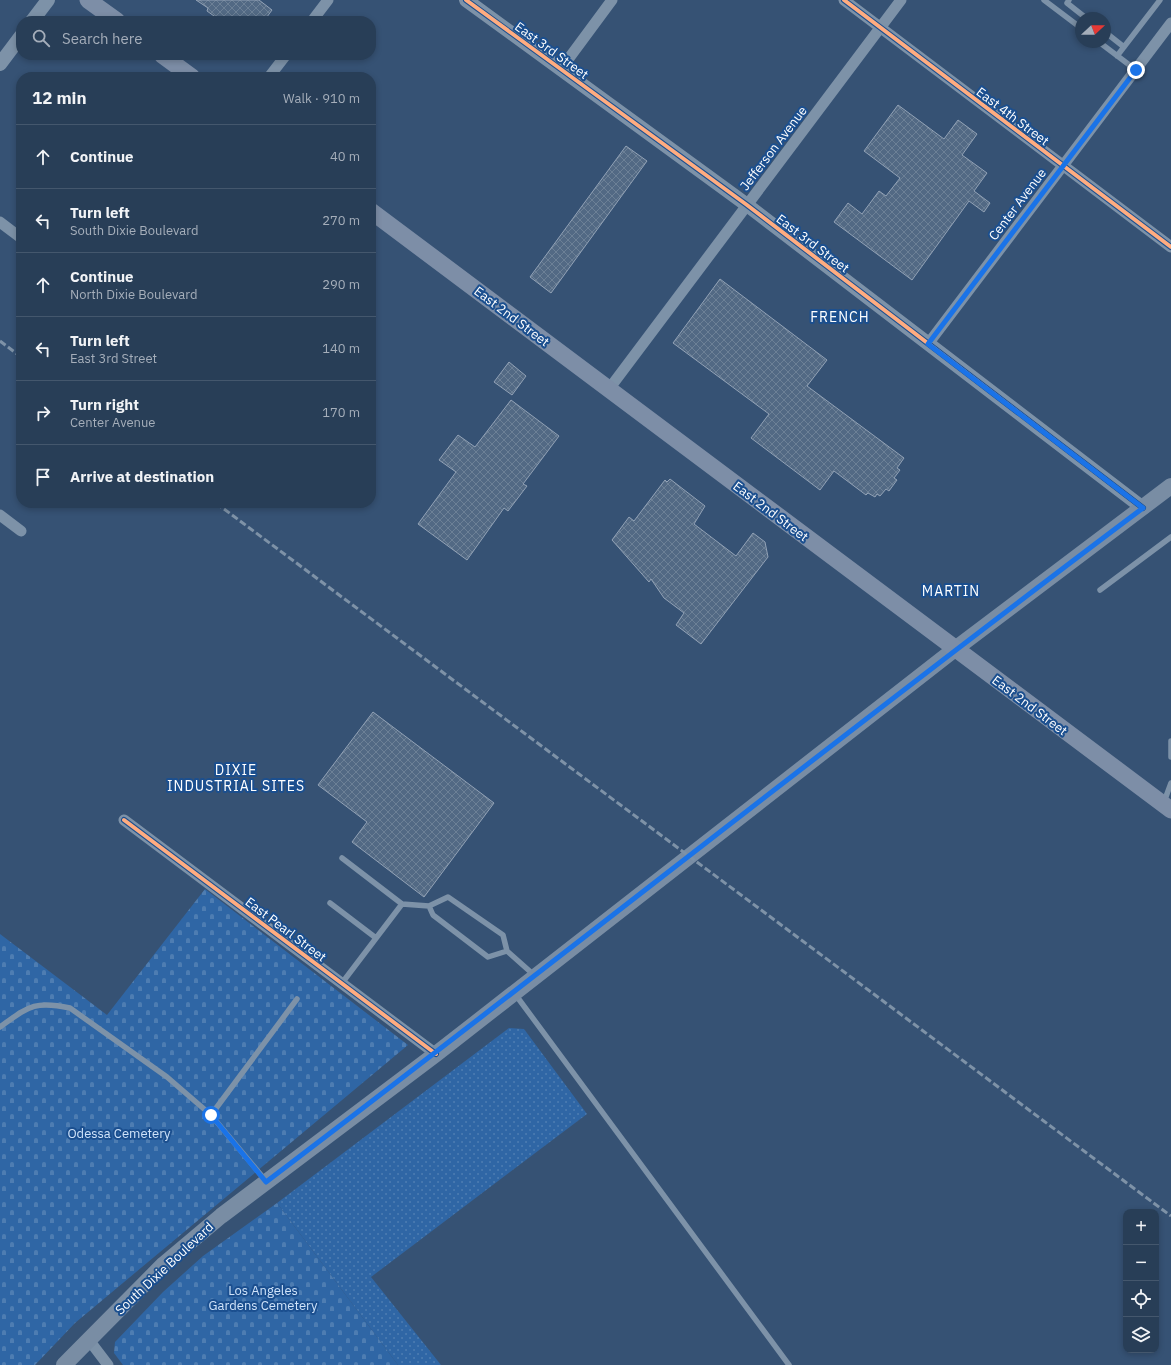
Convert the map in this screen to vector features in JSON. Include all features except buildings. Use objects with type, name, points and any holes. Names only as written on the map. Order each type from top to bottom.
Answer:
[{"type":"main road","points":[[88,0],[110,16]]},
{"type":"main road","points":[[169,60],[185,72]]},
{"type":"main road","name":"East 2nd Street","points":[[376,215],[1167,807]]},
{"type":"main road","name":"South Dixie Boulevard","points":[[64,1365],[188,1243],[266,1182],[436,1054],[955,649],[1171,486]]},
{"type":"street","points":[[36,16],[48,0]]},
{"type":"street","points":[[316,16],[328,0]]},
{"type":"street","name":"East 3rd Street","points":[[466,0],[747,205],[1143,508]]},
{"type":"street","points":[[561,69],[612,0]]},
{"type":"street","name":"East 4th Street","points":[[844,0],[1171,247]]},
{"type":"street","name":"Jefferson Avenue","points":[[609,389],[901,0]]},
{"type":"street","name":"Center Avenue","points":[[928,344],[1171,23]]},
{"type":"street","points":[[0,64],[16,43]]},
{"type":"street","points":[[273,72],[282,60]]},
{"type":"street","points":[[0,222],[16,234]]},
{"type":"street","points":[[0,515],[21,531]]},
{"type":"street","name":"East Pearl Street","points":[[124,820],[436,1054]]},
{"type":"street","points":[[89,1340],[108,1365]]},
{"type":"lane","points":[[1044,0],[1075,23]]},
{"type":"lane","points":[[1117,56],[1160,0]]},
{"type":"lane","points":[[1060,12],[1068,2],[1079,12]]},
{"type":"lane","points":[[1111,37],[1124,47]]},
{"type":"lane","points":[[1107,48],[1136,70]]},
{"type":"lane","points":[[1100,590],[1171,537]]},
{"type":"lane","points":[[1171,741],[1171,756]]},
{"type":"lane","points":[[1167,807],[1171,783]]},
{"type":"lane","points":[[342,858],[402,904],[429,906],[448,897],[503,935],[507,952],[535,976]]},
{"type":"lane","points":[[330,903],[376,938]]},
{"type":"lane","points":[[342,983],[402,904]]},
{"type":"lane","points":[[429,906],[433,915],[488,957],[507,952]]},
{"type":"lane","points":[[514,993],[789,1365]]},
{"type":"lane","points":[[211,1115],[297,999]]},
{"type":"lane","points":[[0,1027],[27,1008],[52,1004],[70,1008],[167,1077],[211,1115],[266,1182]]},
{"type":"green space","name":"Odessa Cemetery","points":[[205,889],[408,1045],[75,1323],[35,1365],[0,1365],[0,934],[107,1015]]},
{"type":"green space","points":[[509,1028],[524,1029],[587,1114],[371,1277],[441,1365],[398,1365],[277,1203]]},
{"type":"green space","name":"Los Angeles Gardens Cemetery","points":[[277,1203],[398,1365],[123,1365],[114,1353],[115,1342],[163,1292],[203,1256]]},
{"type":"railway","points":[[0,341],[16,353]]},
{"type":"railway","points":[[223,508],[1171,1216]]},
{"type":"cycle path","points":[[466,0],[747,205],[1143,508]]},
{"type":"cycle path","points":[[844,0],[1171,247]]},
{"type":"cycle path","points":[[124,820],[436,1054]]},
{"type":"district","name":"FRENCH","points":[[840,317]]},
{"type":"district","name":"MARTIN","points":[[951,591]]},
{"type":"district","name":"DIXIE INDUSTRIAL SITES","points":[[236,778]]},
{"type":"route","points":[[211,1115],[266,1182],[436,1054],[955,649],[1143,508],[928,344],[1136,70]]}]
